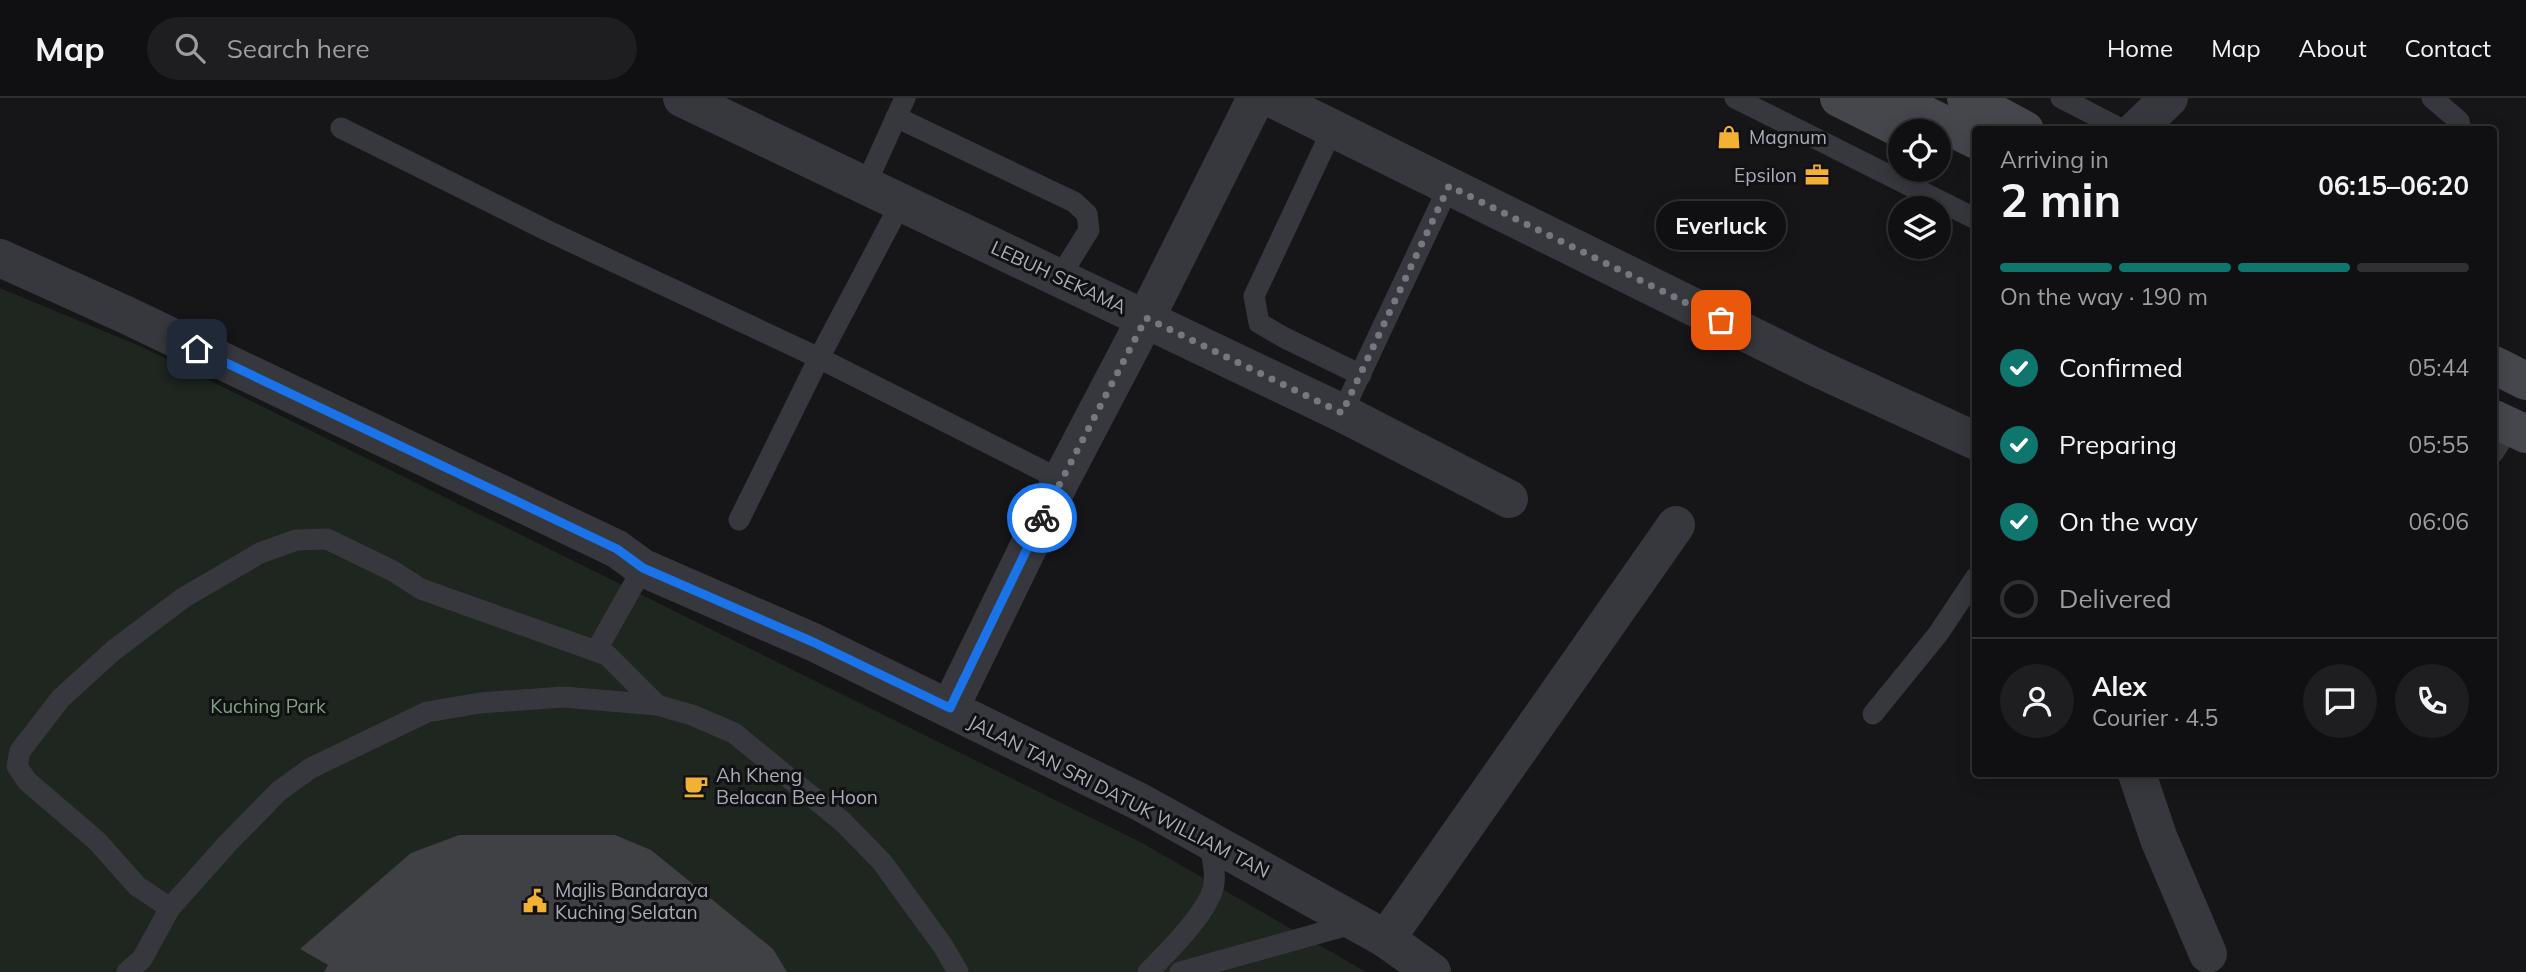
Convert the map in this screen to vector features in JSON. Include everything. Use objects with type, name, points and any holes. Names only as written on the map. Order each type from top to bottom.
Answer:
[{"type":"main road","points":[[1839,98],[1888,122]]},
{"type":"main road","points":[[1891,98],[1972,138]]},
{"type":"main road","points":[[1966,98],[2018,126]]},
{"type":"main road","points":[[1951,154],[1972,165]]},
{"type":"main road","points":[[2497,366],[2526,381]]},
{"type":"street","name":"LEBUH SEKAMA","points":[[682,98],[1342,413],[1509,499]]},
{"type":"street","points":[[950,708],[1060,480],[1146,318],[1256,98]]},
{"type":"street","points":[[1271,98],[1817,368],[1972,439]]},
{"type":"street","points":[[2140,126],[2169,98]]},
{"type":"street","name":"JALAN TAN SRI DATUK WILLIAM TAN","points":[[0,258],[124,314],[604,543],[643,568],[813,642],[950,708],[1209,839],[1371,931],[1432,972]]},
{"type":"street","points":[[1371,931],[1676,525]]},
{"type":"street","points":[[2138,777],[2159,839],[2208,954]]},
{"type":"lane","points":[[1735,98],[1972,217]]},
{"type":"lane","points":[[2061,98],[2099,106],[2119,126]]},
{"type":"lane","points":[[2432,98],[2459,121],[2460,126]]},
{"type":"lane","points":[[866,184],[900,108],[1074,202],[1087,214],[1088,230],[1059,278]]},
{"type":"lane","points":[[341,128],[546,230],[819,358],[1060,480]]},
{"type":"lane","points":[[1333,128],[1254,296],[1259,323],[1361,375]]},
{"type":"lane","points":[[1342,413],[1449,186]]},
{"type":"lane","points":[[739,520],[819,358],[902,201]]},
{"type":"lane","points":[[170,908],[138,886],[97,841],[27,781],[18,766],[20,751],[61,698],[114,650],[184,598],[260,554],[296,540],[327,539],[393,571],[421,589],[607,655],[657,705]]},
{"type":"lane","points":[[596,651],[643,568]]},
{"type":"lane","points":[[1873,714],[1938,634],[1972,583]]},
{"type":"lane","points":[[127,972],[142,960],[170,908],[228,843],[279,791],[311,768],[427,712],[480,703],[563,698],[657,705],[692,715],[734,733],[843,822],[882,862],[943,946],[958,972]]},
{"type":"lane","points":[[1148,972],[1199,915],[1214,885],[1209,839]]},
{"type":"lane","points":[[1180,972],[1371,931]]},
{"type":"green space","name":"Kuching Park","points":[[0,288],[142,347],[1144,844],[1366,972],[0,972]]},
{"type":"building","name":"Majlis Bandaraya Kuching Selatan","points":[[459,835],[615,835],[651,850],[773,949],[787,972],[324,972],[328,965],[300,949],[411,853]]},
{"type":"way so far","points":[[1042,518],[1146,318],[1342,413],[1449,186],[1721,320]]},
{"type":"place","name":"Magnum","points":[[1729,137]]},
{"type":"place","name":"Epsilon","points":[[1817,175]]},
{"type":"place","name":"Everluck","points":[[1721,320]]},
{"type":"place","name":"Ah Kheng Belacan Bee Hoon","points":[[696,786]]},
{"type":"place","name":"Majlis Bandaraya Kuching Selatan","points":[[535,901]]},
{"type":"route","points":[[197,349],[617,549],[643,568],[813,642],[950,708],[1042,518]]}]
